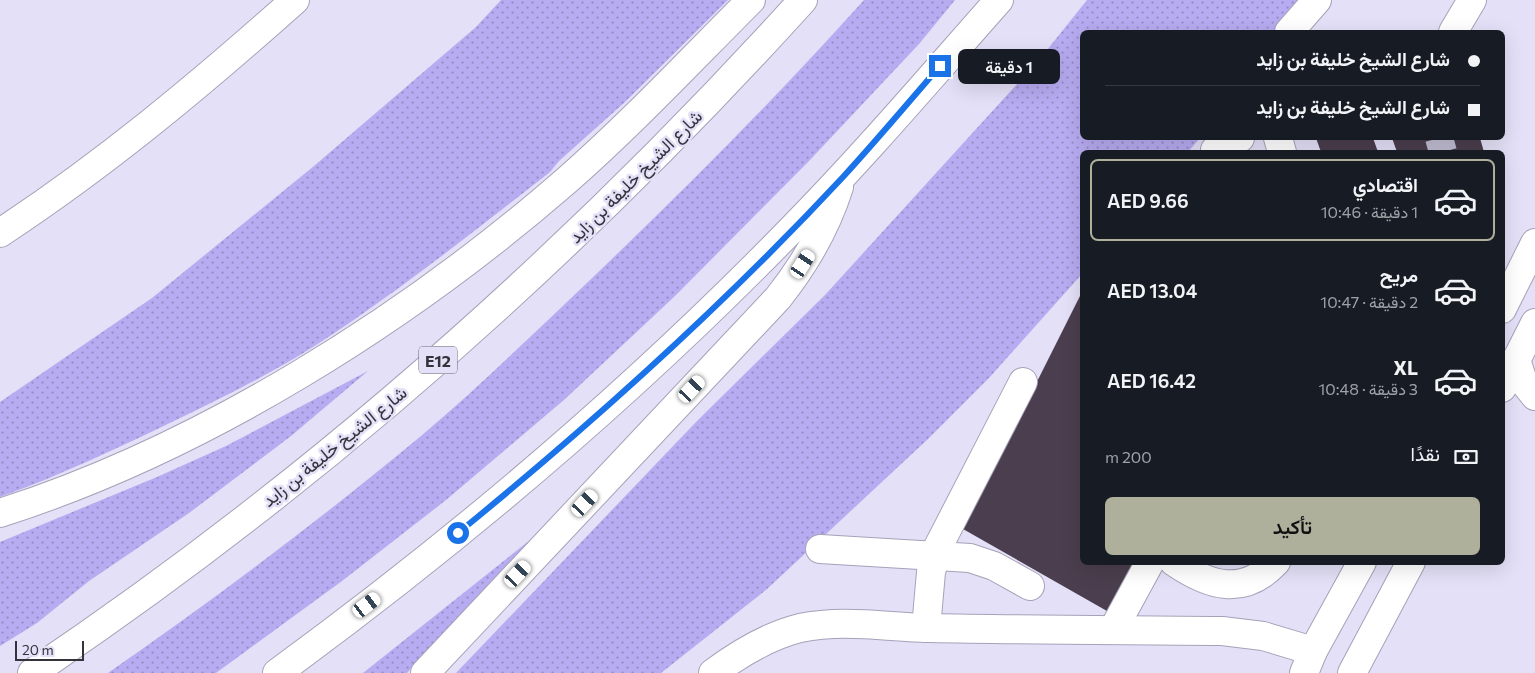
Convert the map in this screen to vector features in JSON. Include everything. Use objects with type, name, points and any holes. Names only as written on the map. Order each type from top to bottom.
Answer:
[{"type":"main road","points":[[0,233],[43,205],[119,148],[211,75],[295,0]]},
{"type":"main road","points":[[0,513],[102,475],[242,407],[318,363],[408,302],[520,220],[567,180],[613,138],[751,0]]},
{"type":"main road","name":"شارع الشيخ خليفة بن زايد","points":[[32,673],[122,610],[226,533],[357,429],[449,350],[526,282],[647,165],[738,71],[803,0]]},
{"type":"main road","points":[[277,673],[421,564],[590,422],[732,289],[842,177],[999,0]]},
{"type":"main road","points":[[1291,30],[1318,0]]},
{"type":"main road","points":[[1454,30],[1472,0]]},
{"type":"main road","points":[[1214,147],[1234,140]]},
{"type":"main road","points":[[424,673],[778,298],[811,252],[831,211],[842,177]]},
{"type":"main road","points":[[1505,303],[1535,242]]},
{"type":"main road","points":[[1505,382],[1535,322]]},
{"type":"main road","points":[[1516,360],[1523,381],[1535,397]]},
{"type":"main road","points":[[926,628],[931,572],[935,555],[1023,382]]},
{"type":"main road","points":[[1505,399],[1535,397]]},
{"type":"main road","points":[[820,549],[935,555],[982,562],[1030,586]]},
{"type":"main road","points":[[1113,630],[1148,565]]},
{"type":"main road","points":[[1179,565],[1202,580],[1222,584],[1247,582],[1259,577],[1273,565]]},
{"type":"main road","points":[[713,673],[740,653],[769,638],[800,628],[832,624],[926,628],[1222,631],[1263,636],[1308,662],[1360,565]]},
{"type":"main road","points":[[1352,673],[1409,565]]},
{"type":"shaded area","points":[[501,0],[728,0],[625,102],[559,161],[550,172],[435,261],[346,325],[282,365],[212,403],[89,461],[0,497],[0,402],[152,298],[314,166],[476,27]]},
{"type":"shaded area","points":[[864,0],[955,0],[919,44],[809,161],[675,296],[565,399],[446,500],[342,581],[216,673],[108,673],[228,587],[306,528],[421,436],[464,398],[695,178]]},
{"type":"shaded area","points":[[1087,0],[1312,0],[1288,30],[1080,30],[1080,140],[1198,140],[1190,150],[1080,150],[1080,276],[989,378],[928,439],[767,589],[661,673],[456,673],[698,420],[825,295],[1039,60]]},
{"type":"shaded area","points":[[368,371],[291,436],[189,513],[89,581],[37,623],[0,646],[0,542],[157,477],[226,446]]},
{"type":"shaded area","points":[[535,536],[407,673],[363,673]]},
{"type":"building","points":[[1317,140],[1374,140],[1377,150],[1320,150]]},
{"type":"building","points":[[1393,140],[1481,140],[1483,150],[1396,150]]},
{"type":"building","points":[[1080,296],[1080,565],[1139,565],[1114,615],[963,529]]},
{"type":"tunnel","points":[[1440,140],[1442,150]]},
{"type":"route","points":[[458,533],[590,422],[732,289],[842,177],[940,66]]}]
